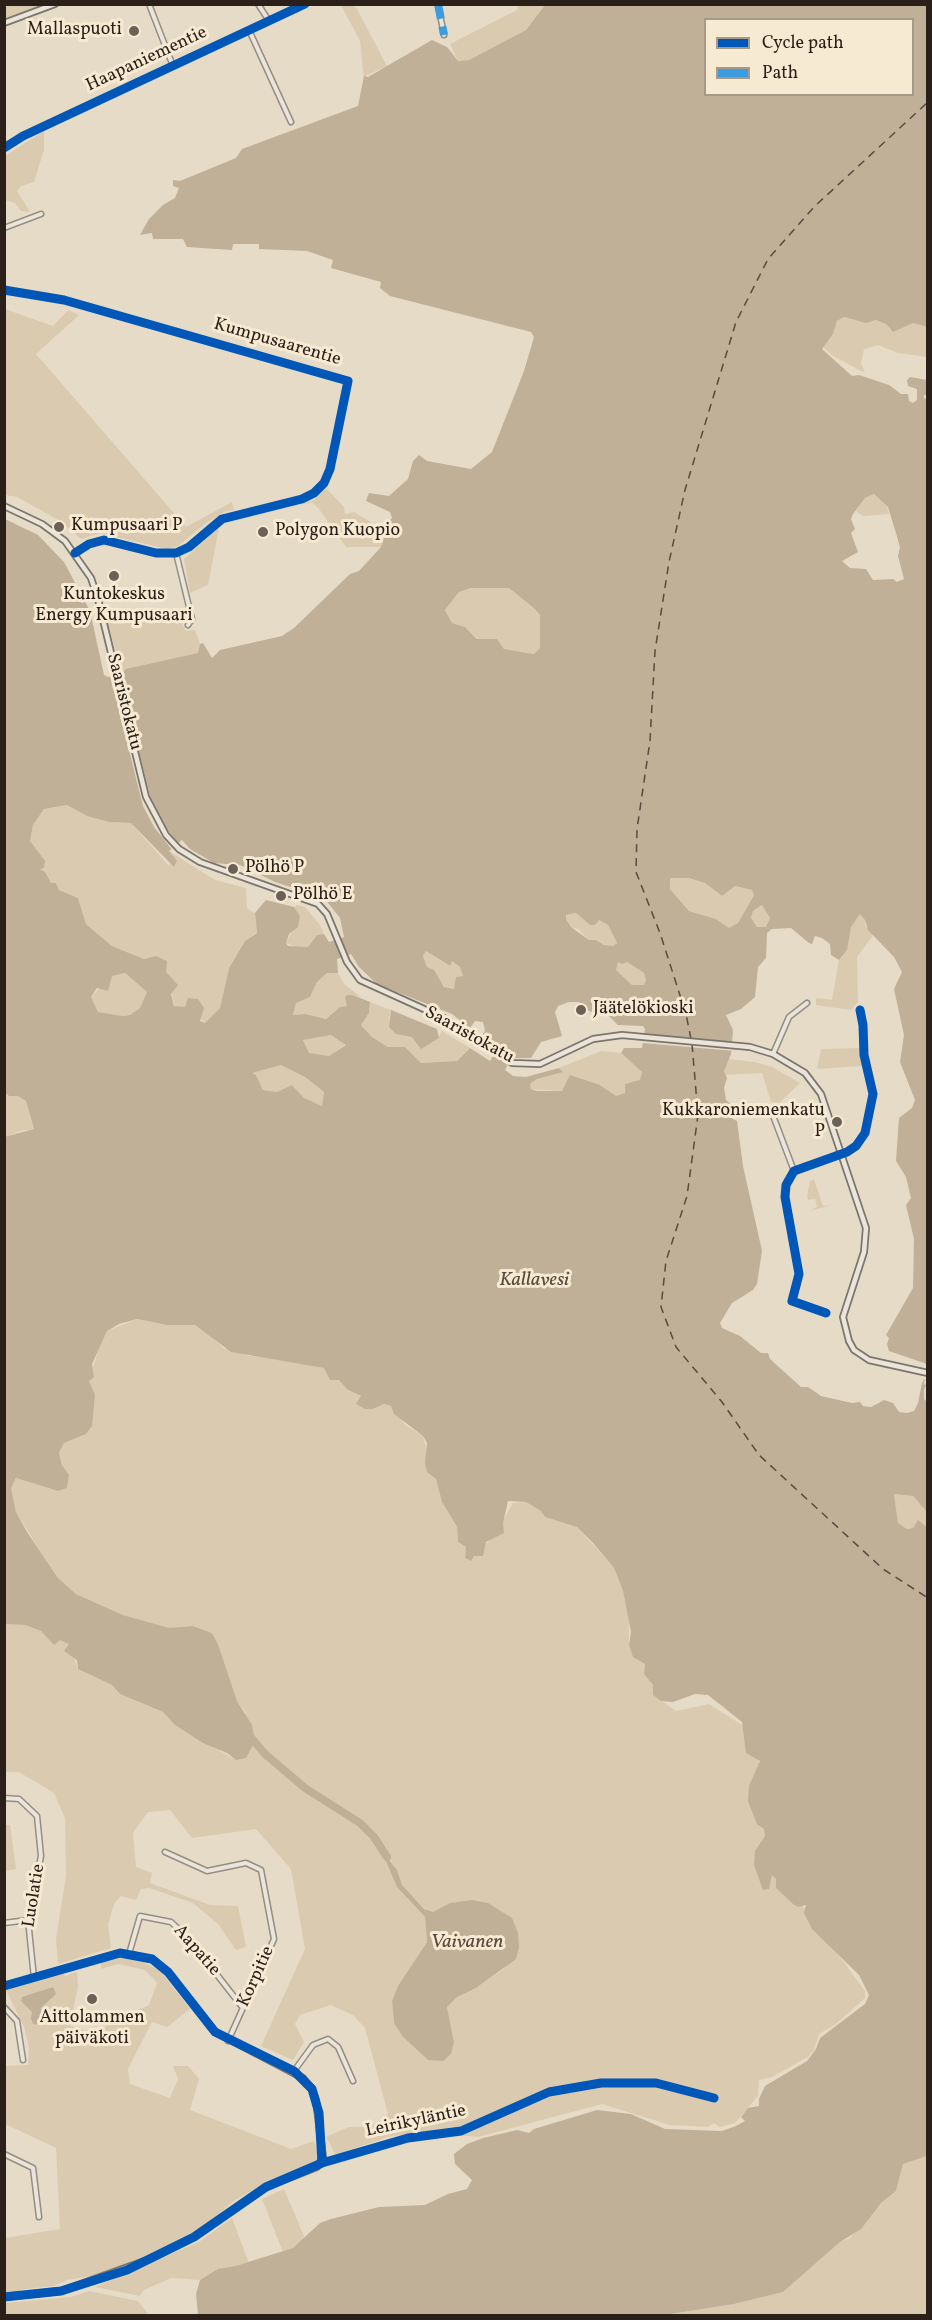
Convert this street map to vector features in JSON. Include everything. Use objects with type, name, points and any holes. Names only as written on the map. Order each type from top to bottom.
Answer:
[{"type":"main road","points":[[4,23],[55,4]]},
{"type":"main road","name":"Saaristokatu","points":[[4,506],[47,527],[75,553],[94,586],[151,810],[166,835],[179,849],[224,871],[309,899],[327,914],[347,962],[360,981],[446,1019],[490,1051],[512,1063],[540,1064],[593,1039],[622,1035],[750,1047],[773,1054],[798,1068],[813,1082],[821,1094],[866,1228],[864,1252],[843,1317],[849,1341],[854,1350],[869,1360],[927,1372]]},
{"type":"main road","points":[[4,1986],[113,1955],[129,1954],[152,1959],[160,1964],[215,2032],[228,2041],[294,2071],[312,2089],[316,2100],[322,2163]]},
{"type":"main road","name":"Leirikyläntie","points":[[4,2297],[61,2291],[127,2270],[194,2237],[266,2187],[322,2163]]},
{"type":"street","points":[[149,4],[173,66]]},
{"type":"street","points":[[258,4],[269,21]]},
{"type":"street","name":"Haapaniementie","points":[[4,148],[23,136],[305,4]]},
{"type":"street","points":[[438,4],[444,35]]},
{"type":"street","points":[[249,30],[291,122]]},
{"type":"street","points":[[4,228],[41,214]]},
{"type":"street","name":"Kumpusaarentie","points":[[4,290],[64,300],[348,381],[330,469],[320,488],[302,499],[222,519],[189,547],[176,553]]},
{"type":"street","points":[[75,553],[89,544],[104,540],[156,553],[176,553],[192,619],[188,625]]},
{"type":"street","points":[[773,1054],[789,1017],[807,1003]]},
{"type":"street","points":[[826,1313],[792,1300],[797,1287],[798,1259],[785,1197],[786,1185],[795,1171],[841,1154],[861,1140],[873,1094],[864,1055],[860,1010]]},
{"type":"street","points":[[774,1109],[772,1113],[795,1171]]},
{"type":"street","name":"Luolatie","points":[[4,1798],[19,1799],[37,1816],[41,1856],[28,1920],[34,1979]]},
{"type":"street","name":"Korpitie","points":[[165,1852],[207,1871],[246,1863],[261,1870],[274,1939],[228,2041]]},
{"type":"street","name":"Aapatie","points":[[129,1954],[140,1916],[171,1922],[189,1939],[243,2008]]},
{"type":"street","points":[[4,1923],[28,1920]]},
{"type":"street","points":[[4,2007],[17,2021],[21,2032],[23,2060]]},
{"type":"street","points":[[294,2071],[313,2045],[328,2039],[338,2047],[353,2081]]},
{"type":"street","name":"Leirikyläntie","points":[[322,2163],[408,2138],[462,2131],[549,2092],[601,2083],[656,2083],[714,2098]]},
{"type":"street","points":[[4,2154],[33,2168],[39,2217]]},
{"type":"shaded area","points":[[5,4],[44,4],[44,5],[5,19]]},
{"type":"shaded area","points":[[341,5],[353,5],[357,9],[387,66],[365,76],[364,80],[360,41]]},
{"type":"shaded area","points":[[518,5],[545,5],[526,30],[469,60],[458,61],[450,44],[517,10]]},
{"type":"shaded area","points":[[44,131],[44,150],[34,182],[21,186],[17,191],[30,212],[21,211],[15,203],[5,200],[5,156]]},
{"type":"shaded area","points":[[5,309],[53,326],[68,310],[79,315],[36,354],[186,527],[232,502],[234,510],[226,511],[206,523],[178,546],[167,549],[100,533],[81,539],[60,521],[17,497],[5,495]]},
{"type":"shaded area","points":[[844,317],[866,323],[876,320],[887,324],[890,330],[913,323],[927,327],[927,357],[898,353],[878,345],[864,349],[861,364],[865,372],[861,371],[833,356],[823,347],[833,334],[837,321]]},
{"type":"shaded area","points":[[326,488],[344,507],[345,514],[354,512],[382,529],[385,535],[381,547],[346,547],[319,509],[313,503],[304,504],[314,500]]},
{"type":"shaded area","points":[[874,494],[886,504],[889,514],[863,516],[856,511],[865,498]]},
{"type":"shaded area","points":[[219,528],[208,585],[190,593],[184,559]]},
{"type":"shaded area","points":[[471,588],[509,588],[535,609],[540,615],[540,648],[535,654],[504,649],[497,639],[478,639],[465,627],[452,623],[445,610],[459,592]]},
{"type":"shaded area","points":[[151,618],[172,618],[181,622],[186,631],[195,630],[200,644],[199,653],[123,671],[120,668],[108,623],[122,624]]},
{"type":"shaded area","points":[[67,805],[87,816],[109,822],[131,823],[169,866],[172,857],[169,851],[215,880],[246,888],[247,908],[255,913],[257,932],[245,941],[229,968],[220,1008],[206,1023],[185,1007],[175,1007],[166,972],[156,956],[144,959],[112,946],[86,924],[78,898],[59,890],[56,883],[51,883],[40,870],[41,867],[44,868],[30,841],[33,825],[44,809]]},
{"type":"shaded area","points":[[670,878],[689,878],[705,883],[722,896],[735,886],[752,890],[754,895],[738,923],[729,929],[716,919],[689,911],[670,889]]},
{"type":"shaded area","points":[[297,905],[305,907],[320,925],[324,934],[317,935],[308,947],[296,947],[286,943],[300,916],[294,907]]},
{"type":"shaded area","points":[[763,905],[770,918],[767,927],[757,927],[751,918],[753,911]]},
{"type":"shaded area","points":[[576,913],[590,925],[599,920],[608,925],[617,943],[613,946],[589,940],[578,929],[571,927],[565,915]]},
{"type":"shaded area","points":[[860,914],[866,920],[865,926],[874,934],[857,957],[858,1002],[851,1010],[816,1005],[816,998],[832,1000],[839,960],[851,927]]},
{"type":"shaded area","points":[[426,951],[449,966],[452,961],[460,967],[463,976],[454,989],[445,987],[427,967],[423,956]]},
{"type":"shaded area","points":[[618,962],[627,962],[644,973],[646,980],[644,985],[632,985],[616,970]]},
{"type":"shaded area","points":[[125,973],[147,992],[140,1008],[130,1015],[123,1016],[98,1012],[91,997],[112,976]]},
{"type":"shaded area","points":[[327,973],[338,973],[345,985],[361,997],[353,995],[347,1006],[340,1007],[326,1019],[305,1014],[293,1015],[296,1003],[310,997],[317,982]]},
{"type":"shaded area","points":[[370,1002],[391,1010],[389,1019],[396,1034],[438,1038],[442,1031],[470,1048],[457,1061],[421,1063],[405,1047],[388,1047],[372,1037],[361,1025],[369,1013]]},
{"type":"shaded area","points":[[331,1035],[346,1044],[329,1057],[308,1053],[303,1040]]},
{"type":"shaded area","points":[[860,1048],[862,1066],[817,1069],[821,1049]]},
{"type":"shaded area","points":[[601,1051],[621,1053],[642,1072],[640,1080],[625,1093],[616,1096],[600,1085],[563,1091],[531,1089],[530,1084],[537,1079],[562,1072],[559,1068]]},
{"type":"shaded area","points":[[728,1059],[755,1062],[772,1067],[800,1083],[779,1103],[771,1102],[762,1073],[726,1075],[724,1071]]},
{"type":"shaded area","points":[[281,1065],[305,1077],[324,1092],[322,1107],[304,1098],[292,1085],[277,1092],[263,1090],[256,1075],[251,1072]]},
{"type":"shaded area","points":[[4,1092],[9,1096],[19,1096],[26,1101],[34,1130],[23,1130],[5,1137]]},
{"type":"shaded area","points":[[814,1179],[823,1206],[832,1205],[809,1211],[817,1207],[815,1199],[808,1200],[807,1196],[810,1181]]},
{"type":"shaded area","points":[[137,1319],[167,1325],[195,1325],[209,1334],[223,1348],[249,1356],[270,1357],[325,1368],[344,1383],[348,1390],[362,1397],[356,1404],[365,1409],[373,1409],[384,1404],[391,1406],[405,1425],[423,1436],[428,1455],[425,1463],[436,1479],[442,1502],[457,1527],[458,1542],[466,1547],[465,1558],[470,1560],[494,1536],[513,1503],[526,1502],[541,1511],[545,1517],[577,1527],[614,1568],[623,1591],[629,1618],[629,1645],[645,1664],[644,1674],[653,1685],[653,1695],[676,1711],[709,1704],[744,1726],[766,1779],[804,1908],[865,1991],[865,1998],[836,2024],[819,2034],[814,2050],[808,2057],[772,2077],[759,2080],[758,2096],[735,2123],[720,2127],[714,2123],[708,2127],[670,2125],[602,2104],[478,2137],[420,2132],[388,2137],[336,2155],[326,2137],[349,2127],[368,2127],[384,2119],[388,2114],[365,2028],[353,2015],[331,2005],[300,2015],[295,2024],[304,2042],[293,2060],[261,2046],[305,1949],[291,1869],[256,1829],[192,1838],[170,1810],[148,1812],[133,1833],[136,1867],[152,1873],[150,1883],[210,1905],[238,1906],[246,1947],[236,1950],[218,1924],[193,1903],[149,1888],[141,1889],[136,1900],[121,1896],[114,1904],[108,1925],[111,1948],[58,1964],[56,1939],[66,1876],[65,1818],[54,1793],[19,1772],[5,1772],[5,1624],[25,1625],[41,1631],[51,1640],[60,1639],[69,1644],[78,1669],[112,1685],[120,1694],[163,1712],[175,1725],[236,1760],[246,1713],[237,1701],[218,1644],[212,1633],[193,1626],[169,1629],[123,1615],[76,1594],[58,1578],[16,1512],[11,1488],[16,1478],[58,1491],[67,1488],[69,1476],[62,1465],[59,1453],[64,1443],[86,1434],[92,1426],[89,1380],[107,1331]],"holes":[[[391,1860],[402,1885],[416,1902],[505,1968],[476,1988],[457,1996],[447,2007],[454,2042],[428,2060],[403,2037],[394,2023],[392,2001],[427,1942],[425,1917],[397,1887],[389,1865]]]},
{"type":"shaded area","points":[[894,1494],[913,1496],[927,1512],[927,1527],[918,1521],[913,1528],[907,1529],[898,1523]]},
{"type":"shaded area","points":[[5,1825],[10,1825],[16,1869],[6,1871],[5,1868]]},
{"type":"shaded area","points":[[131,1957],[160,1970],[190,2009],[167,2027],[152,2022],[128,2069],[130,2084],[170,2098],[178,2079],[173,2066],[188,2066],[199,2079],[190,2110],[291,2149],[314,2141],[319,2157],[314,2164],[270,2181],[235,2200],[207,2224],[163,2249],[103,2274],[67,2280],[54,2286],[25,2289],[5,2296],[5,2238],[60,2229],[56,2148],[5,2124],[5,2066],[28,2065],[29,2048],[24,2027],[5,1988],[63,1972],[65,1976],[77,1972],[78,1986],[70,2026],[102,2035],[112,2010],[125,2016],[149,2005],[157,1983],[145,1970],[118,1964],[101,1969],[101,1962]]},
{"type":"shaded area","points":[[927,2156],[927,2315],[658,2316],[734,2304],[783,2292],[840,2242],[850,2238],[881,2203],[896,2191],[903,2164]]},
{"type":"shaded area","points":[[284,2189],[304,2236],[303,2240],[293,2248],[283,2252],[262,2199]]},
{"type":"shaded area","points":[[232,2218],[249,2263],[226,2267],[200,2280],[171,2278],[144,2290],[140,2296],[95,2287],[199,2242]]},
{"type":"shaded area","points":[[89,2291],[138,2301],[149,2315],[5,2315],[5,2303],[71,2297]]},
{"type":"water","name":"Kallavesi","points":[[545,5],[927,5],[927,327],[913,323],[893,332],[886,324],[876,320],[866,323],[844,317],[837,321],[833,334],[822,349],[852,376],[859,375],[889,385],[901,394],[908,394],[909,401],[913,403],[917,400],[917,389],[908,386],[907,380],[910,377],[927,380],[927,394],[923,396],[928,402],[927,1364],[889,1351],[887,1344],[889,1338],[886,1335],[913,1288],[914,1239],[906,1205],[911,1198],[906,1177],[896,1161],[899,1118],[912,1108],[915,1100],[900,1062],[904,1035],[894,989],[902,972],[894,957],[868,930],[860,914],[851,927],[847,950],[839,960],[831,955],[830,944],[822,938],[815,936],[812,944],[791,928],[772,929],[767,933],[766,958],[758,967],[755,997],[741,1009],[726,1015],[733,1030],[731,1054],[724,1071],[727,1078],[724,1088],[726,1100],[731,1104],[729,1117],[737,1121],[743,1166],[762,1251],[757,1284],[753,1290],[732,1303],[720,1323],[722,1328],[740,1336],[761,1353],[768,1353],[770,1359],[801,1387],[808,1387],[821,1396],[852,1403],[860,1402],[863,1406],[871,1407],[884,1400],[893,1403],[899,1412],[907,1413],[914,1411],[922,1383],[926,1385],[924,1399],[928,1403],[927,1512],[913,1496],[894,1494],[898,1523],[907,1529],[913,1528],[918,1520],[927,1527],[927,2156],[903,2164],[896,2191],[881,2203],[861,2229],[840,2242],[783,2292],[734,2304],[658,2316],[198,2315],[196,2294],[200,2280],[218,2269],[239,2265],[293,2248],[320,2223],[331,2219],[379,2207],[425,2205],[448,2194],[467,2189],[472,2180],[455,2164],[454,2154],[467,2144],[483,2138],[517,2130],[529,2133],[534,2129],[597,2110],[631,2114],[665,2129],[722,2131],[736,2126],[745,2121],[741,2117],[748,2108],[759,2106],[759,2099],[765,2086],[807,2061],[816,2049],[820,2038],[865,2004],[869,1995],[859,1975],[812,1929],[804,1913],[806,1905],[798,1907],[793,1904],[776,1888],[776,1879],[772,1875],[769,1889],[763,1890],[754,1865],[755,1851],[765,1836],[764,1829],[757,1824],[748,1801],[749,1786],[760,1761],[746,1753],[742,1722],[708,1695],[695,1694],[673,1702],[661,1701],[653,1695],[653,1685],[644,1674],[645,1664],[633,1657],[629,1645],[631,1632],[623,1591],[614,1568],[593,1543],[577,1527],[545,1517],[541,1511],[526,1502],[508,1501],[503,1523],[504,1533],[486,1542],[483,1556],[474,1556],[471,1561],[465,1558],[466,1547],[458,1542],[457,1527],[442,1502],[436,1479],[427,1472],[425,1463],[427,1443],[423,1436],[394,1414],[391,1406],[384,1404],[373,1409],[365,1409],[356,1404],[361,1396],[348,1390],[339,1380],[330,1380],[324,1368],[231,1352],[195,1325],[167,1325],[137,1319],[119,1324],[107,1331],[92,1364],[94,1377],[89,1381],[95,1395],[92,1426],[86,1434],[64,1443],[59,1453],[62,1465],[69,1475],[67,1488],[58,1491],[16,1478],[11,1488],[16,1512],[27,1532],[58,1578],[76,1594],[123,1615],[169,1628],[193,1626],[212,1633],[218,1644],[237,1701],[252,1725],[255,1741],[246,1758],[236,1760],[227,1753],[203,1743],[175,1725],[163,1712],[120,1694],[112,1685],[78,1669],[77,1660],[64,1651],[69,1644],[60,1640],[54,1645],[41,1631],[25,1625],[5,1624],[4,1137],[34,1129],[26,1101],[18,1096],[9,1096],[4,1092],[5,519],[38,535],[64,562],[90,611],[104,675],[108,677],[121,674],[126,669],[198,653],[200,644],[203,643],[212,658],[220,650],[282,636],[294,628],[350,574],[359,571],[381,547],[385,535],[382,529],[392,518],[390,512],[366,501],[369,493],[389,496],[408,479],[413,461],[419,455],[427,461],[471,469],[492,452],[524,371],[534,337],[531,332],[390,296],[380,288],[381,282],[331,268],[333,260],[307,251],[259,249],[259,244],[233,244],[232,250],[187,247],[183,239],[153,239],[152,233],[140,235],[149,219],[163,205],[175,198],[179,188],[173,186],[173,180],[180,181],[236,158],[242,149],[358,106],[364,76],[368,77],[432,40],[447,47],[458,61],[469,60],[526,30]],"holes":[[[874,494],[888,507],[900,547],[898,556],[904,579],[897,582],[893,579],[873,580],[866,569],[850,568],[842,561],[858,552],[851,533],[855,529],[851,519],[865,498]],[[471,588],[509,588],[540,615],[540,648],[534,654],[504,649],[497,639],[477,639],[465,627],[452,623],[445,610],[459,592]],[[67,805],[87,816],[109,822],[131,823],[174,867],[177,861],[169,851],[182,840],[190,849],[214,863],[240,865],[275,882],[324,898],[340,918],[344,937],[329,942],[324,934],[317,935],[308,947],[288,946],[286,943],[289,934],[298,927],[300,916],[294,907],[266,900],[255,913],[257,933],[245,941],[229,968],[220,1008],[205,1023],[200,1021],[204,1008],[198,999],[188,998],[185,1007],[174,1006],[171,994],[178,985],[166,972],[167,961],[156,956],[144,959],[112,946],[86,924],[78,898],[59,890],[56,883],[51,883],[45,872],[40,869],[44,868],[45,861],[30,841],[33,825],[44,809]],[[670,878],[689,878],[705,883],[722,896],[735,886],[752,890],[754,895],[738,923],[729,928],[716,919],[689,911],[670,889]],[[762,905],[770,918],[766,927],[757,927],[751,918],[753,911]],[[576,913],[590,925],[595,925],[599,920],[608,925],[617,943],[613,946],[589,940],[571,927],[566,915]],[[426,951],[450,966],[452,961],[460,967],[463,976],[456,977],[454,989],[444,987],[434,970],[427,967],[423,956]],[[351,954],[359,967],[377,984],[452,1014],[470,1028],[475,1021],[483,1022],[485,1031],[481,1036],[497,1050],[490,1061],[470,1048],[457,1061],[421,1063],[405,1047],[388,1047],[372,1037],[361,1025],[369,1013],[370,1002],[353,995],[345,997],[347,1006],[340,1007],[326,1019],[305,1014],[293,1015],[296,1003],[310,997],[317,982],[327,973],[338,973],[337,959]],[[618,962],[622,964],[627,962],[644,973],[646,980],[644,985],[632,985],[616,970]],[[125,973],[147,992],[140,1008],[130,1015],[123,1016],[98,1012],[91,997],[97,988],[108,991],[112,976]],[[569,1002],[579,1002],[589,1011],[608,1015],[618,1025],[643,1026],[645,1029],[642,1048],[624,1048],[621,1053],[642,1072],[640,1080],[625,1084],[625,1093],[616,1096],[600,1085],[570,1075],[562,1091],[537,1091],[531,1089],[530,1084],[537,1079],[563,1072],[559,1068],[526,1077],[513,1076],[505,1070],[511,1058],[531,1058],[541,1042],[562,1036],[555,1012],[558,1006]],[[331,1035],[346,1045],[329,1056],[309,1053],[303,1040]],[[281,1065],[305,1077],[324,1092],[322,1106],[304,1098],[292,1085],[277,1092],[263,1090],[256,1075],[252,1073]]]},
{"type":"water","points":[[391,1010],[437,1029],[439,1038],[421,1049],[412,1037],[396,1034],[389,1027]]},
{"type":"water","name":"Vaivanen","points":[[387,1857],[397,1870],[402,1885],[424,1909],[433,1912],[450,1903],[472,1900],[488,1903],[512,1918],[518,1933],[519,1947],[516,1959],[476,1988],[457,1997],[447,2007],[454,2042],[451,2054],[443,2061],[428,2060],[403,2037],[394,2023],[392,2001],[398,1986],[427,1942],[425,1917],[397,1887],[386,1861]]},
{"type":"water","points":[[53,1987],[56,1994],[41,2008],[42,2021],[34,2025],[31,2019],[32,2012],[21,2001],[22,1997]]},
{"type":"pier","points":[[119,672],[152,804],[161,822],[179,844],[173,851],[154,827],[143,806],[110,674]]},
{"type":"pier","points":[[642,1034],[735,1042],[735,1051],[642,1043]]},
{"type":"waterway","points":[[923,1384],[924,1380]]},
{"type":"waterway","points":[[248,1734],[265,1754],[305,1788],[360,1823],[374,1837],[387,1857]]},
{"type":"ferry route","points":[[691,1039],[686,1014],[660,933],[636,872],[637,829],[650,741],[655,651],[669,562],[685,490],[736,322],[768,259],[815,206],[928,102]]},
{"type":"ferry route","points":[[692,1044],[698,1115],[687,1196],[666,1261],[661,1307],[676,1347],[722,1402],[759,1455],[883,1569],[928,1598]]},
{"type":"marked path","points":[[438,4],[444,35]]},
{"type":"cycle path","points":[[4,148],[23,136],[305,4]]},
{"type":"cycle path","points":[[4,290],[64,300],[348,381],[330,469],[324,483],[314,493],[302,499],[222,519],[189,547],[176,553],[156,553],[104,540],[89,544],[75,553]]},
{"type":"cycle path","points":[[826,1313],[792,1301],[799,1274],[785,1197],[786,1185],[794,1171],[847,1152],[856,1146],[865,1133],[873,1094],[864,1055],[860,1010]]},
{"type":"cycle path","points":[[4,1986],[120,1953],[152,1959],[168,1972],[215,2032],[294,2071],[312,2089],[319,2113],[322,2163]]},
{"type":"cycle path","points":[[4,2297],[61,2291],[127,2270],[194,2237],[266,2187],[322,2163],[408,2138],[461,2131],[549,2092],[601,2083],[656,2083],[714,2098]]},
{"type":"place","name":"Mallaspuoti","points":[[134,31]]},
{"type":"place","name":"Kumpusaari P","points":[[59,527]]},
{"type":"place","name":"Polygon Kuopio","points":[[263,532]]},
{"type":"place","name":"Kuntokeskus Energy Kumpusaari","points":[[114,576]]},
{"type":"place","name":"Pölhö P","points":[[233,869]]},
{"type":"place","name":"Pölhö E","points":[[281,896]]},
{"type":"place","name":"Jäätelökioski","points":[[581,1010]]},
{"type":"place","name":"Kukkaroniemenkatu P","points":[[837,1122]]},
{"type":"place","name":"Aittolammen päiväkoti","points":[[92,1999]]}]
